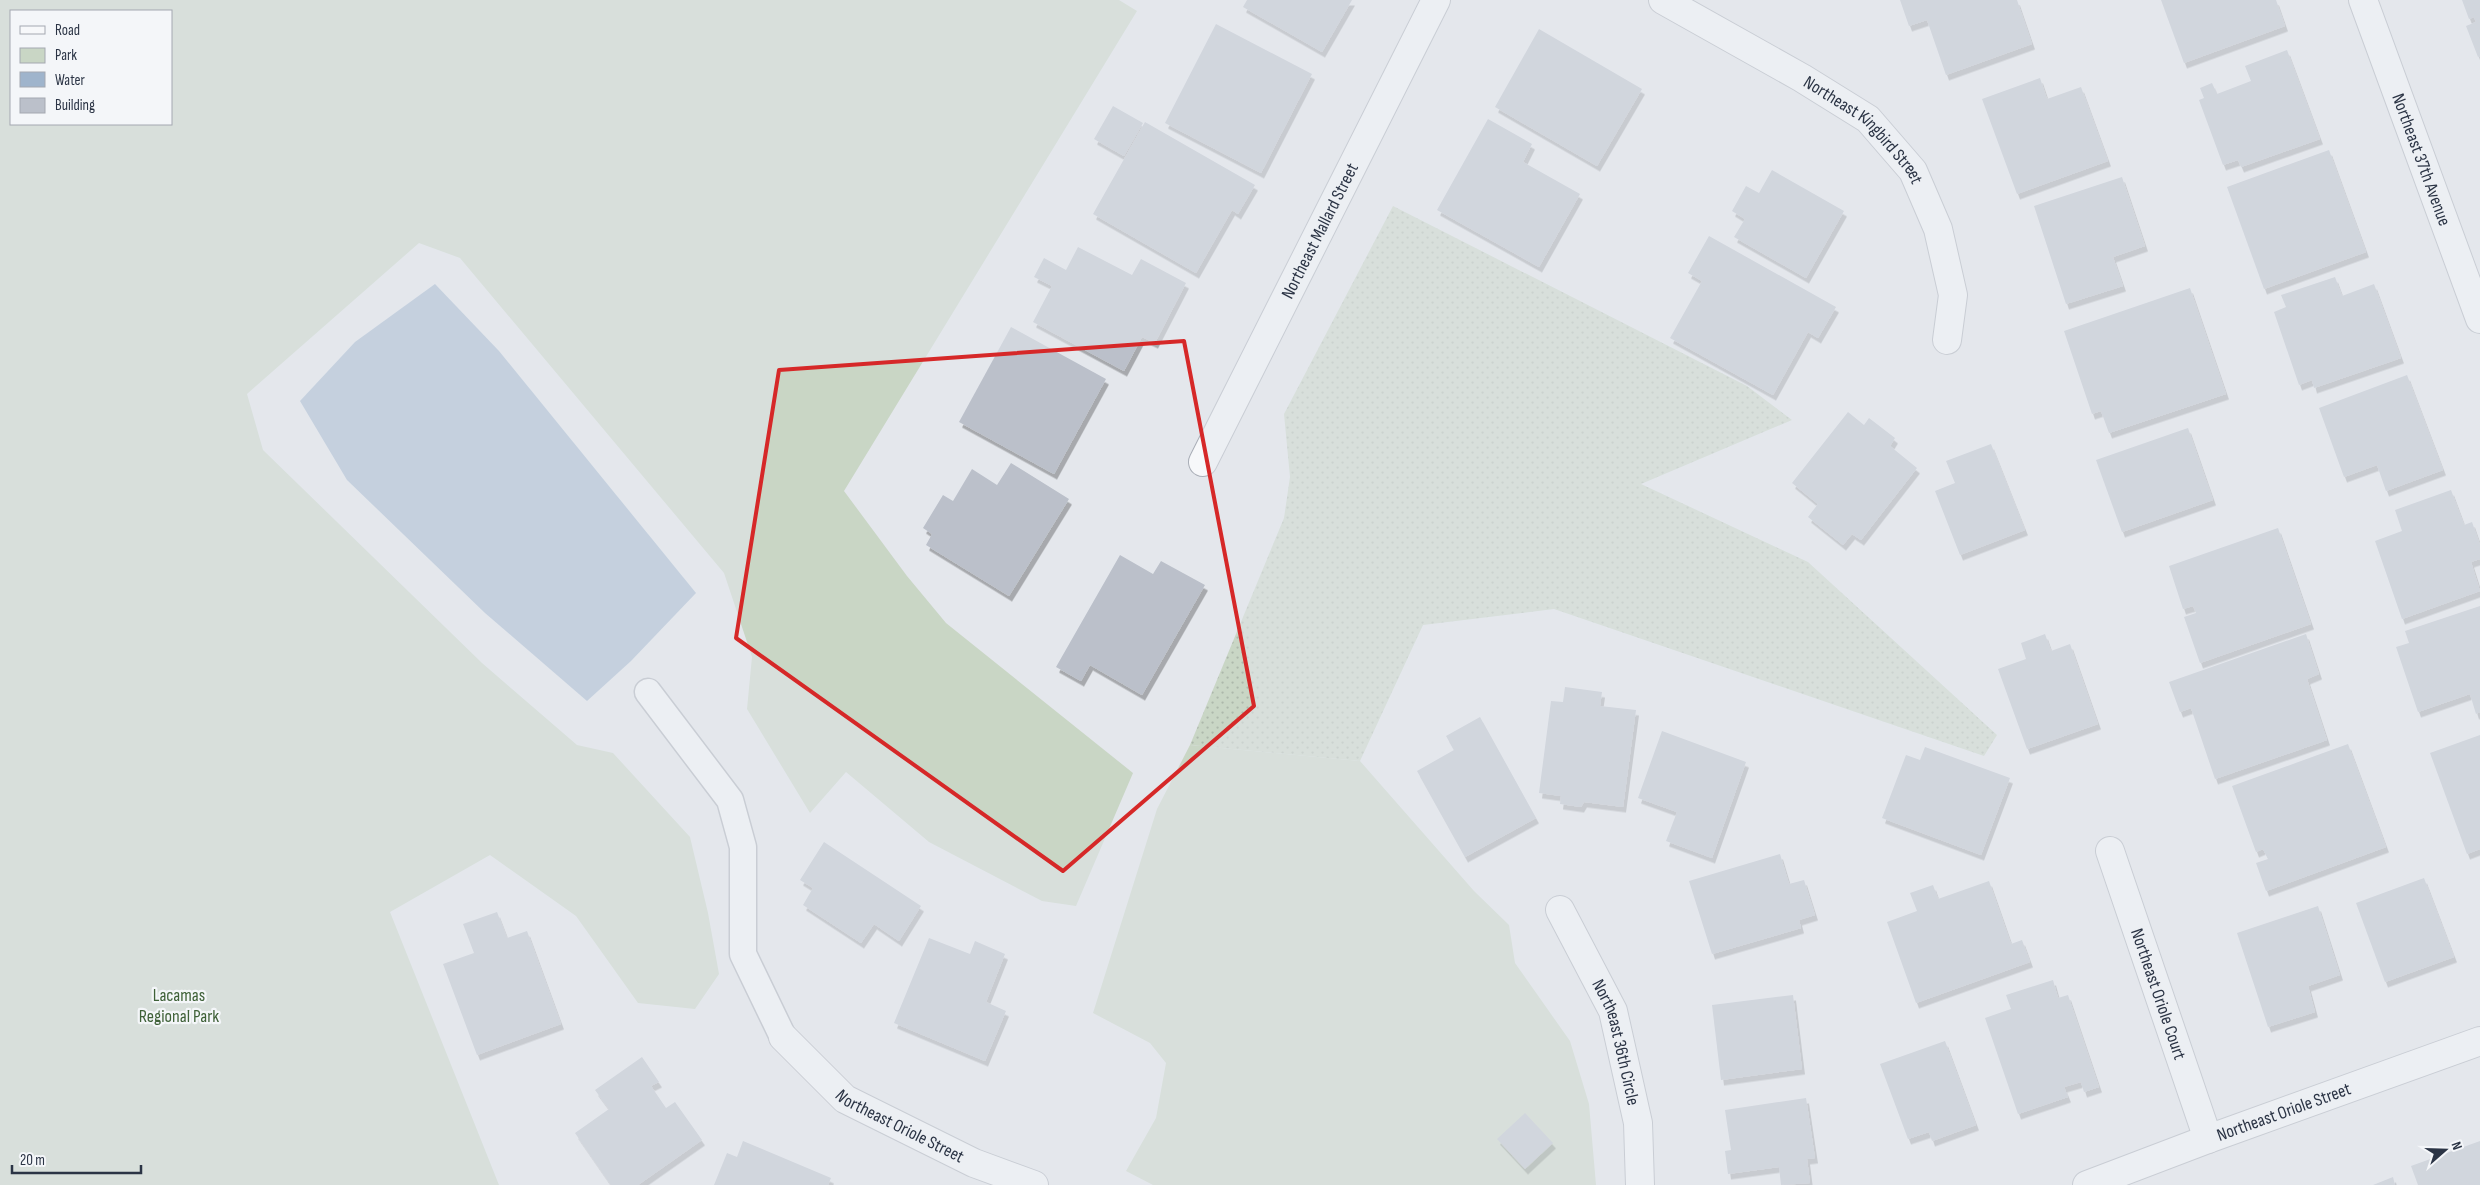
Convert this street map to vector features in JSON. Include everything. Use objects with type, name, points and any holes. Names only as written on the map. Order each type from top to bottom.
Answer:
[{"type":"street","name":"Northeast Mallard Street","points":[[1203,462],[1436,0]]},
{"type":"street","name":"Northeast Kingbird Street","points":[[1662,0],[1802,78],[1868,119],[1912,171],[1938,229],[1953,294],[1947,340]]},
{"type":"street","name":"Northeast 37th Avenue","points":[[2363,0],[2480,319]]},
{"type":"street","name":"Northeast Oriole Court","points":[[2110,851],[2208,1139]]},
{"type":"street","name":"Northeast 36th Circle","points":[[1560,910],[1613,1011],[1638,1122],[1640,1185]]},
{"type":"street","name":"Northeast Oriole Street","points":[[783,1037],[845,1099],[970,1174],[1034,1185]]},
{"type":"street","name":"Northeast Oriole Street","points":[[2087,1185],[2480,1040]]},
{"type":"lane","points":[[648,692],[730,800],[743,847],[743,954],[783,1037]]},
{"type":"highlighted area","points":[[1184,341],[1254,706],[1063,871],[736,638],[779,370]]},
{"type":"green space","name":"Lacamas Regional Park","points":[[0,0],[1119,0],[1137,11],[844,491],[907,576],[946,623],[1133,773],[1076,906],[1042,901],[929,842],[846,772],[810,813],[747,709],[752,657],[724,573],[460,258],[419,243],[247,394],[263,450],[482,663],[577,745],[613,753],[690,837],[708,913],[719,974],[695,1009],[638,1003],[576,916],[490,855],[390,912],[499,1185],[0,1185]]},
{"type":"green space","points":[[1393,206],[1747,386],[1792,420],[1641,484],[1808,562],[1997,735],[1984,756],[1554,609],[1423,625],[1360,761],[1190,745],[1284,518],[1290,477],[1284,414]]},
{"type":"green space","points":[[1190,745],[1360,761],[1474,891],[1509,925],[1515,963],[1570,1041],[1589,1104],[1596,1185],[1153,1185],[1126,1171],[1156,1118],[1166,1063],[1150,1043],[1093,1013],[1157,809]]},
{"type":"water","points":[[435,284],[499,351],[696,593],[631,661],[587,701],[485,613],[347,480],[300,401],[355,342]]},
{"type":"building","points":[[1247,0],[1352,0],[1322,52],[1243,7]]},
{"type":"building","points":[[1900,0],[2017,0],[2032,44],[1946,75],[1927,20],[1909,26]]},
{"type":"building","points":[[2161,0],[2276,0],[2285,26],[2184,63]]},
{"type":"building","points":[[2462,0],[2480,0],[2480,56],[2478,57],[2466,26],[2476,22],[2474,17],[2469,19]]},
{"type":"building","points":[[1216,24],[1312,74],[1261,173],[1165,123]]},
{"type":"building","points":[[1539,29],[1642,89],[1597,166],[1495,107]]},
{"type":"building","points":[[2287,50],[2320,139],[2241,167],[2238,160],[2223,165],[2199,100],[2204,98],[2200,88],[2212,83],[2217,94],[2251,81],[2245,66]]},
{"type":"building","points":[[2040,78],[2047,99],[2081,87],[2108,161],[2017,194],[1982,99]]},
{"type":"building","points":[[1113,106],[1143,123],[1124,156],[1094,139]]},
{"type":"building","points":[[1488,119],[1532,144],[1523,162],[1580,194],[1539,267],[1437,210]]},
{"type":"building","points":[[1145,122],[1255,185],[1238,214],[1232,210],[1196,273],[1093,214]]},
{"type":"building","points":[[2329,150],[2366,252],[2264,289],[2227,187]]},
{"type":"building","points":[[1772,170],[1844,211],[1806,278],[1734,237],[1745,219],[1732,211],[1746,186],[1759,193]]},
{"type":"building","points":[[2122,177],[2145,246],[2113,257],[2123,286],[2066,304],[2034,206]]},
{"type":"building","points":[[1709,236],[1836,307],[1818,338],[1808,332],[1773,395],[1670,338],[1702,281],[1688,273]]},
{"type":"building","points":[[1078,247],[1132,275],[1141,259],[1186,283],[1155,343],[1142,337],[1124,371],[1033,322],[1052,286],[1034,277],[1044,258],[1066,270]]},
{"type":"building","points":[[2335,277],[2342,296],[2374,284],[2401,358],[2314,388],[2312,380],[2299,385],[2274,312],[2286,307],[2281,295]]},
{"type":"building","points":[[2190,288],[2226,394],[2109,433],[2101,411],[2092,414],[2064,331]]},
{"type":"building","points":[[1011,327],[1106,379],[1054,474],[959,422]]},
{"type":"building","points":[[2407,375],[2443,470],[2386,491],[2377,465],[2344,477],[2319,408]]},
{"type":"building","points":[[1848,412],[1864,425],[1869,418],[1895,438],[1890,446],[1917,468],[1861,540],[1852,534],[1843,545],[1808,517],[1818,504],[1792,483]]},
{"type":"building","points":[[2188,428],[2213,500],[2122,532],[2096,460]]},
{"type":"building","points":[[1991,444],[2025,530],[1960,555],[1935,491],[1955,483],[1946,461]]},
{"type":"building","points":[[1011,463],[1069,499],[1009,596],[926,545],[932,534],[923,528],[943,495],[953,501],[972,469],[997,485]]},
{"type":"building","points":[[2451,490],[2464,525],[2472,522],[2480,545],[2480,559],[2471,562],[2480,591],[2402,619],[2375,541],[2402,531],[2395,510]]},
{"type":"building","points":[[2278,528],[2311,624],[2200,663],[2184,617],[2196,613],[2193,606],[2183,609],[2169,566]]},
{"type":"building","points":[[1120,555],[1153,574],[1161,561],[1205,585],[1142,695],[1090,665],[1081,681],[1056,667]]},
{"type":"building","points":[[2480,606],[2480,712],[2476,714],[2470,694],[2418,712],[2396,647],[2409,643],[2405,631]]},
{"type":"building","points":[[2045,634],[2051,651],[2070,644],[2098,724],[2027,749],[1998,669],[2026,659],[2021,643]]},
{"type":"building","points":[[2306,634],[2319,674],[2307,679],[2327,740],[2215,779],[2191,708],[2180,712],[2169,682]]},
{"type":"building","points":[[1565,687],[1602,692],[1600,706],[1636,710],[1623,807],[1584,802],[1581,807],[1560,804],[1561,796],[1539,793],[1551,701],[1563,702]]},
{"type":"building","points":[[1480,717],[1536,818],[1465,857],[1417,771],[1454,750],[1446,736]]},
{"type":"building","points":[[1662,731],[1746,762],[1712,858],[1666,841],[1677,812],[1638,798]]},
{"type":"building","points":[[2480,735],[2480,849],[2467,854],[2430,753]]},
{"type":"building","points":[[2348,744],[2386,847],[2266,891],[2256,863],[2268,859],[2263,849],[2256,852],[2232,786]]},
{"type":"building","points":[[1925,747],[2010,778],[1981,855],[1882,818],[1906,755],[1920,760]]},
{"type":"building","points":[[824,842],[921,906],[899,941],[874,924],[861,943],[803,905],[813,888],[800,880]]},
{"type":"building","points":[[1780,854],[1789,884],[1804,880],[1815,915],[1799,920],[1801,928],[1712,954],[1689,881]]},
{"type":"building","points":[[2424,878],[2454,957],[2385,982],[2356,903]]},
{"type":"building","points":[[1989,881],[2011,944],[2022,940],[2030,962],[1916,1003],[1887,922],[1917,911],[1910,893],[1933,885],[1938,899]]},
{"type":"building","points":[[2318,906],[2340,975],[2308,986],[2315,1012],[2268,1027],[2237,933]]},
{"type":"building","points":[[497,912],[507,938],[527,931],[561,1024],[477,1055],[443,964],[474,953],[463,924]]},
{"type":"building","points":[[929,938],[970,954],[975,941],[1005,954],[986,1002],[1006,1011],[985,1061],[894,1023]]},
{"type":"building","points":[[2053,980],[2058,998],[2068,995],[2099,1087],[2084,1092],[2081,1082],[2064,1087],[2068,1097],[2018,1114],[1985,1018],[2011,1009],[2006,995]]},
{"type":"building","points":[[1793,995],[1802,1069],[1721,1080],[1712,1005]]},
{"type":"building","points":[[1945,1041],[1976,1125],[1932,1141],[1929,1132],[1908,1139],[1880,1064]]},
{"type":"building","points":[[642,1057],[659,1082],[651,1086],[666,1108],[675,1102],[702,1140],[638,1185],[611,1185],[575,1133],[609,1109],[595,1090]]},
{"type":"building","points":[[1806,1098],[1815,1158],[1807,1159],[1810,1183],[1781,1185],[1779,1167],[1728,1174],[1725,1151],[1731,1150],[1725,1110]]},
{"type":"building","points":[[1525,1113],[1553,1143],[1525,1169],[1497,1139]]},
{"type":"building","points":[[743,1141],[831,1178],[828,1185],[714,1185],[727,1153],[737,1157]]},
{"type":"building","points":[[2480,1141],[2480,1185],[2418,1185],[2411,1166]]},
{"type":"building","points":[[2393,1177],[2395,1185],[2373,1185]]}]
